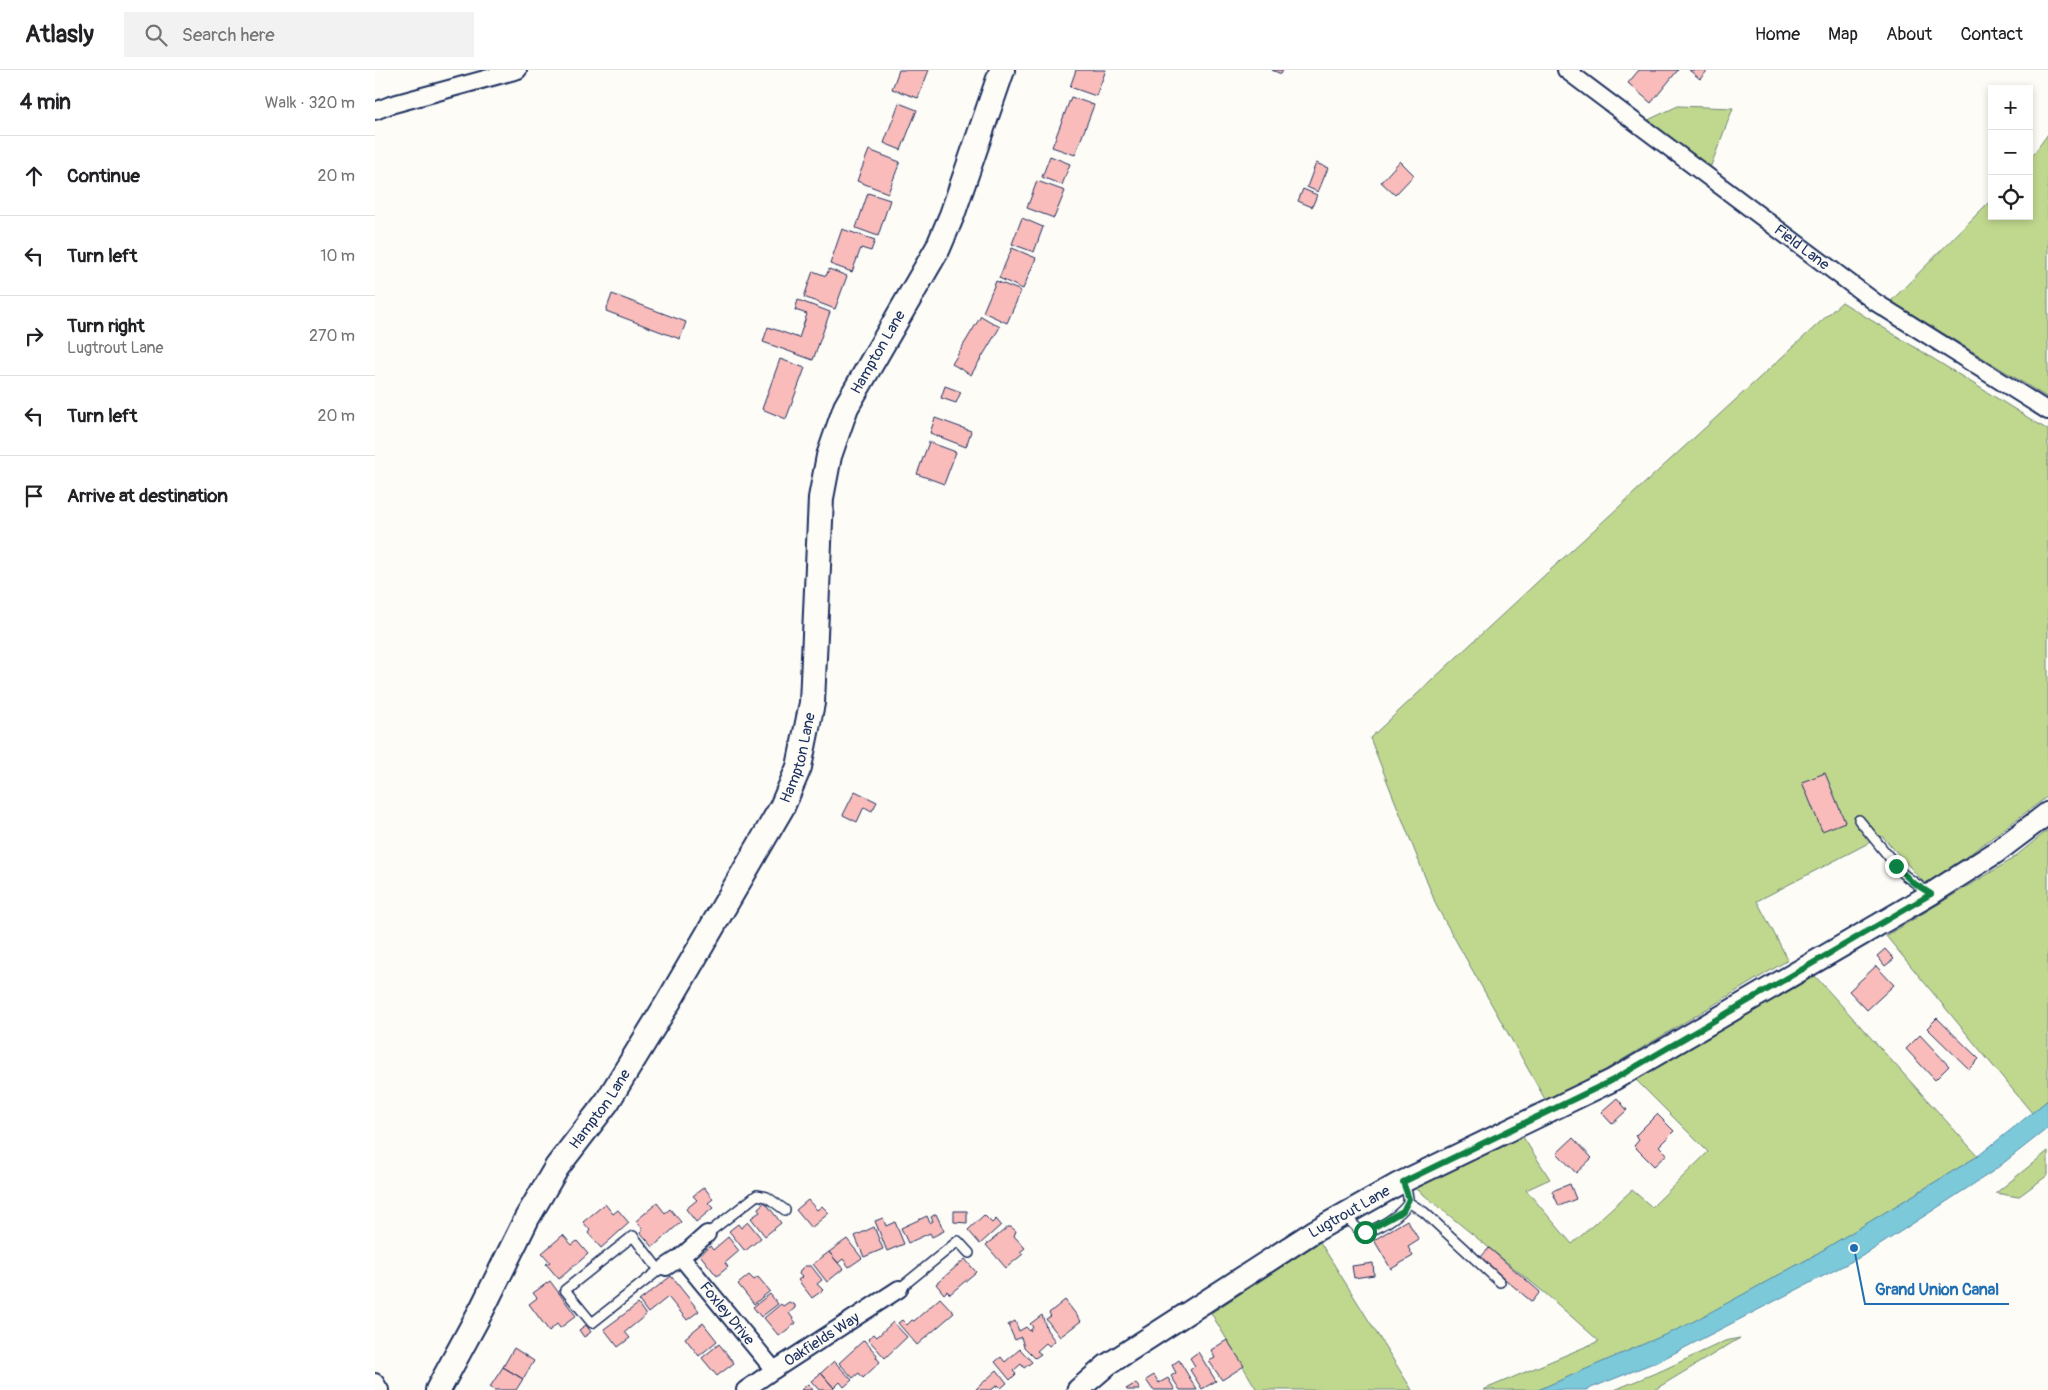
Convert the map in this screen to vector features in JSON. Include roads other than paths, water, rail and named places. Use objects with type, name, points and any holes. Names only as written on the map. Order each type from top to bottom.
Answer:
[{"type":"main road","name":"Hampton Lane","points":[[438,1390],[482,1309],[527,1218],[557,1167],[607,1102],[782,807],[799,767],[812,703],[821,498],[829,456],[846,407],[938,248],[953,215],[1002,70]]},
{"type":"street","points":[[375,111],[518,70]]},
{"type":"street","name":"Field Lane","points":[[1566,70],[1875,302],[2048,411]]},
{"type":"street","name":"Lugtrout Lane","points":[[1077,1390],[1107,1365],[1313,1232],[1344,1214],[1405,1192],[1611,1081],[1931,894],[1995,853],[2048,813]]},
{"type":"street","points":[[663,1269],[681,1257],[707,1234]]},
{"type":"street","name":"Foxley Drive","points":[[681,1257],[774,1370]]},
{"type":"street","name":"Oakfields Way","points":[[745,1390],[899,1290]]},
{"type":"street","points":[[375,1382],[380,1390]]},
{"type":"lane","points":[[1859,820],[1903,874],[1931,894]]},
{"type":"lane","points":[[1405,1192],[1500,1282]]},
{"type":"lane","points":[[707,1234],[757,1195],[767,1197],[785,1210]]},
{"type":"lane","points":[[633,1236],[663,1269],[592,1323],[565,1290],[633,1236]]},
{"type":"lane","points":[[899,1290],[958,1241],[969,1253]]},
{"type":"water","points":[[2048,1100],[2048,1128],[1992,1172],[1866,1254],[1661,1360],[1586,1390],[1538,1390],[1685,1326],[1808,1259],[1978,1156]]},
{"type":"place","name":"Grand Union Canal","points":[[1854,1248]]}]
